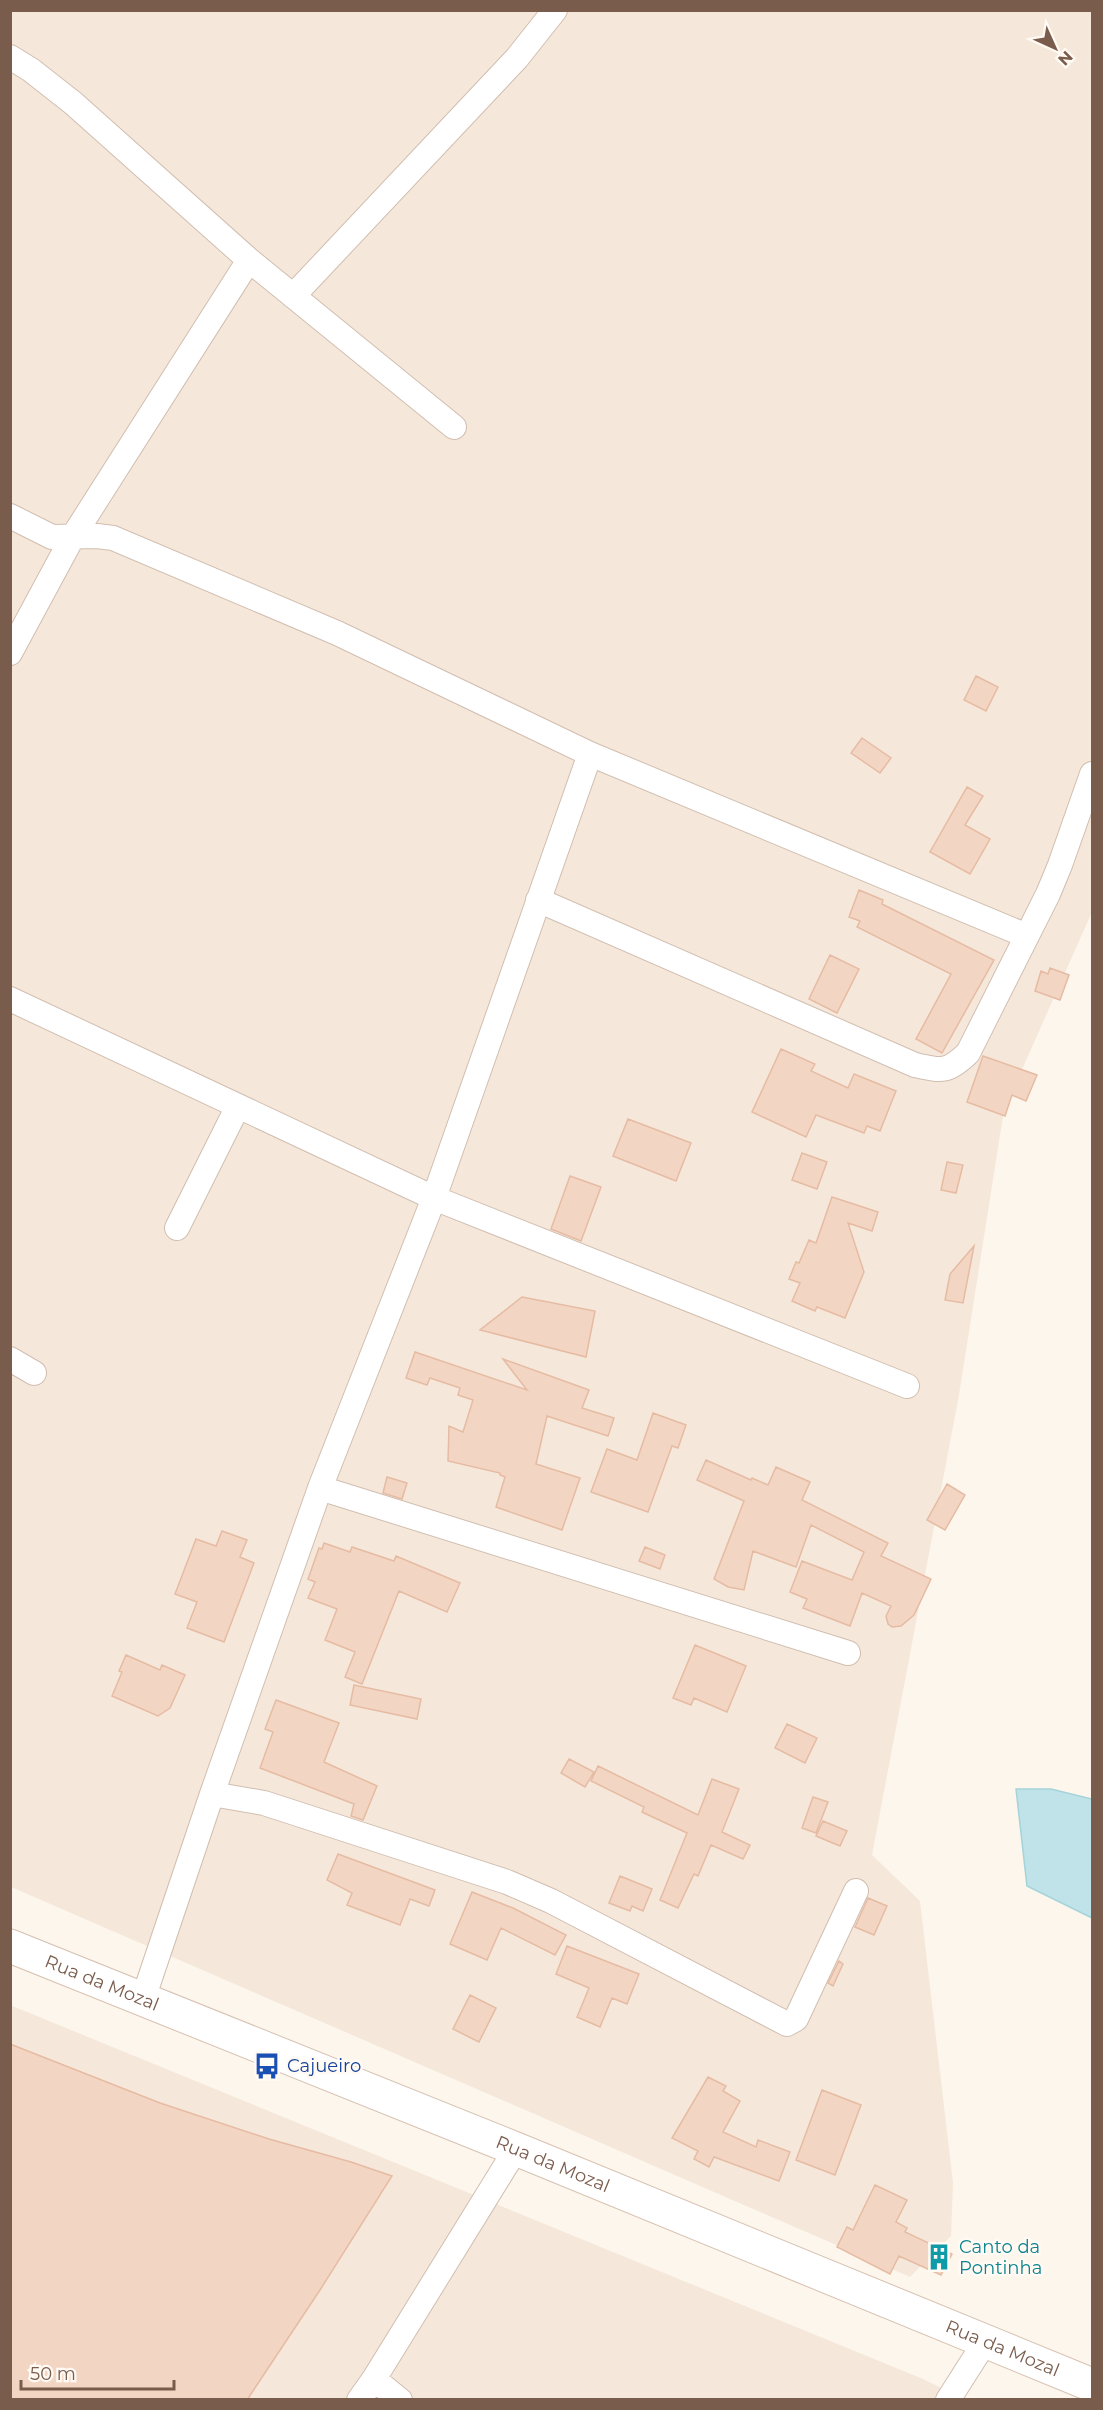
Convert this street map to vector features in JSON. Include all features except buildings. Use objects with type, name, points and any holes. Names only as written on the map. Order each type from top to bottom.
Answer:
[{"type":"main road","name":"Rua da Mozal","points":[[10,1946],[516,2149],[1092,2385]]},
{"type":"street","points":[[293,296],[517,58],[555,10]]},
{"type":"street","points":[[10,57],[31,70],[73,104],[249,260],[454,427]]},
{"type":"street","points":[[10,653],[72,538],[249,260]]},
{"type":"street","points":[[10,516],[52,537],[113,538],[337,633],[590,753],[1027,936]]},
{"type":"street","points":[[143,1999],[212,1794],[320,1488],[434,1198],[590,753]]},
{"type":"street","points":[[538,900],[915,1065],[936,1070],[954,1067],[968,1053],[1027,936],[1060,865],[1092,774]]},
{"type":"street","points":[[10,999],[434,1198],[907,1386]]},
{"type":"street","points":[[177,1228],[238,1106]]},
{"type":"street","points":[[10,1359],[34,1373]]},
{"type":"street","points":[[320,1488],[848,1653]]},
{"type":"street","points":[[212,1794],[264,1803],[507,1882],[551,1901],[787,2024],[796,2019],[856,1891]]},
{"type":"street","points":[[359,2400],[516,2149]]},
{"type":"street","points":[[948,2400],[985,2342]]},
{"type":"street","points":[[374,2379],[400,2400]]},
{"type":"shaded area","points":[[11,11],[1092,11],[1092,912],[1004,1110],[959,1395],[872,1855],[920,1901],[953,2183],[951,2236],[910,2277],[11,1887]]},
{"type":"shaded area","points":[[10,2005],[923,2379],[964,2399],[11,2399]]},
{"type":"water","points":[[1016,1789],[1051,1789],[1092,1799],[1092,1918],[1027,1886]]},
{"type":"place","name":"Cajueiro","points":[[267,2066]]},
{"type":"place","name":"Canto da Pontinha","points":[[939,2257]]}]
